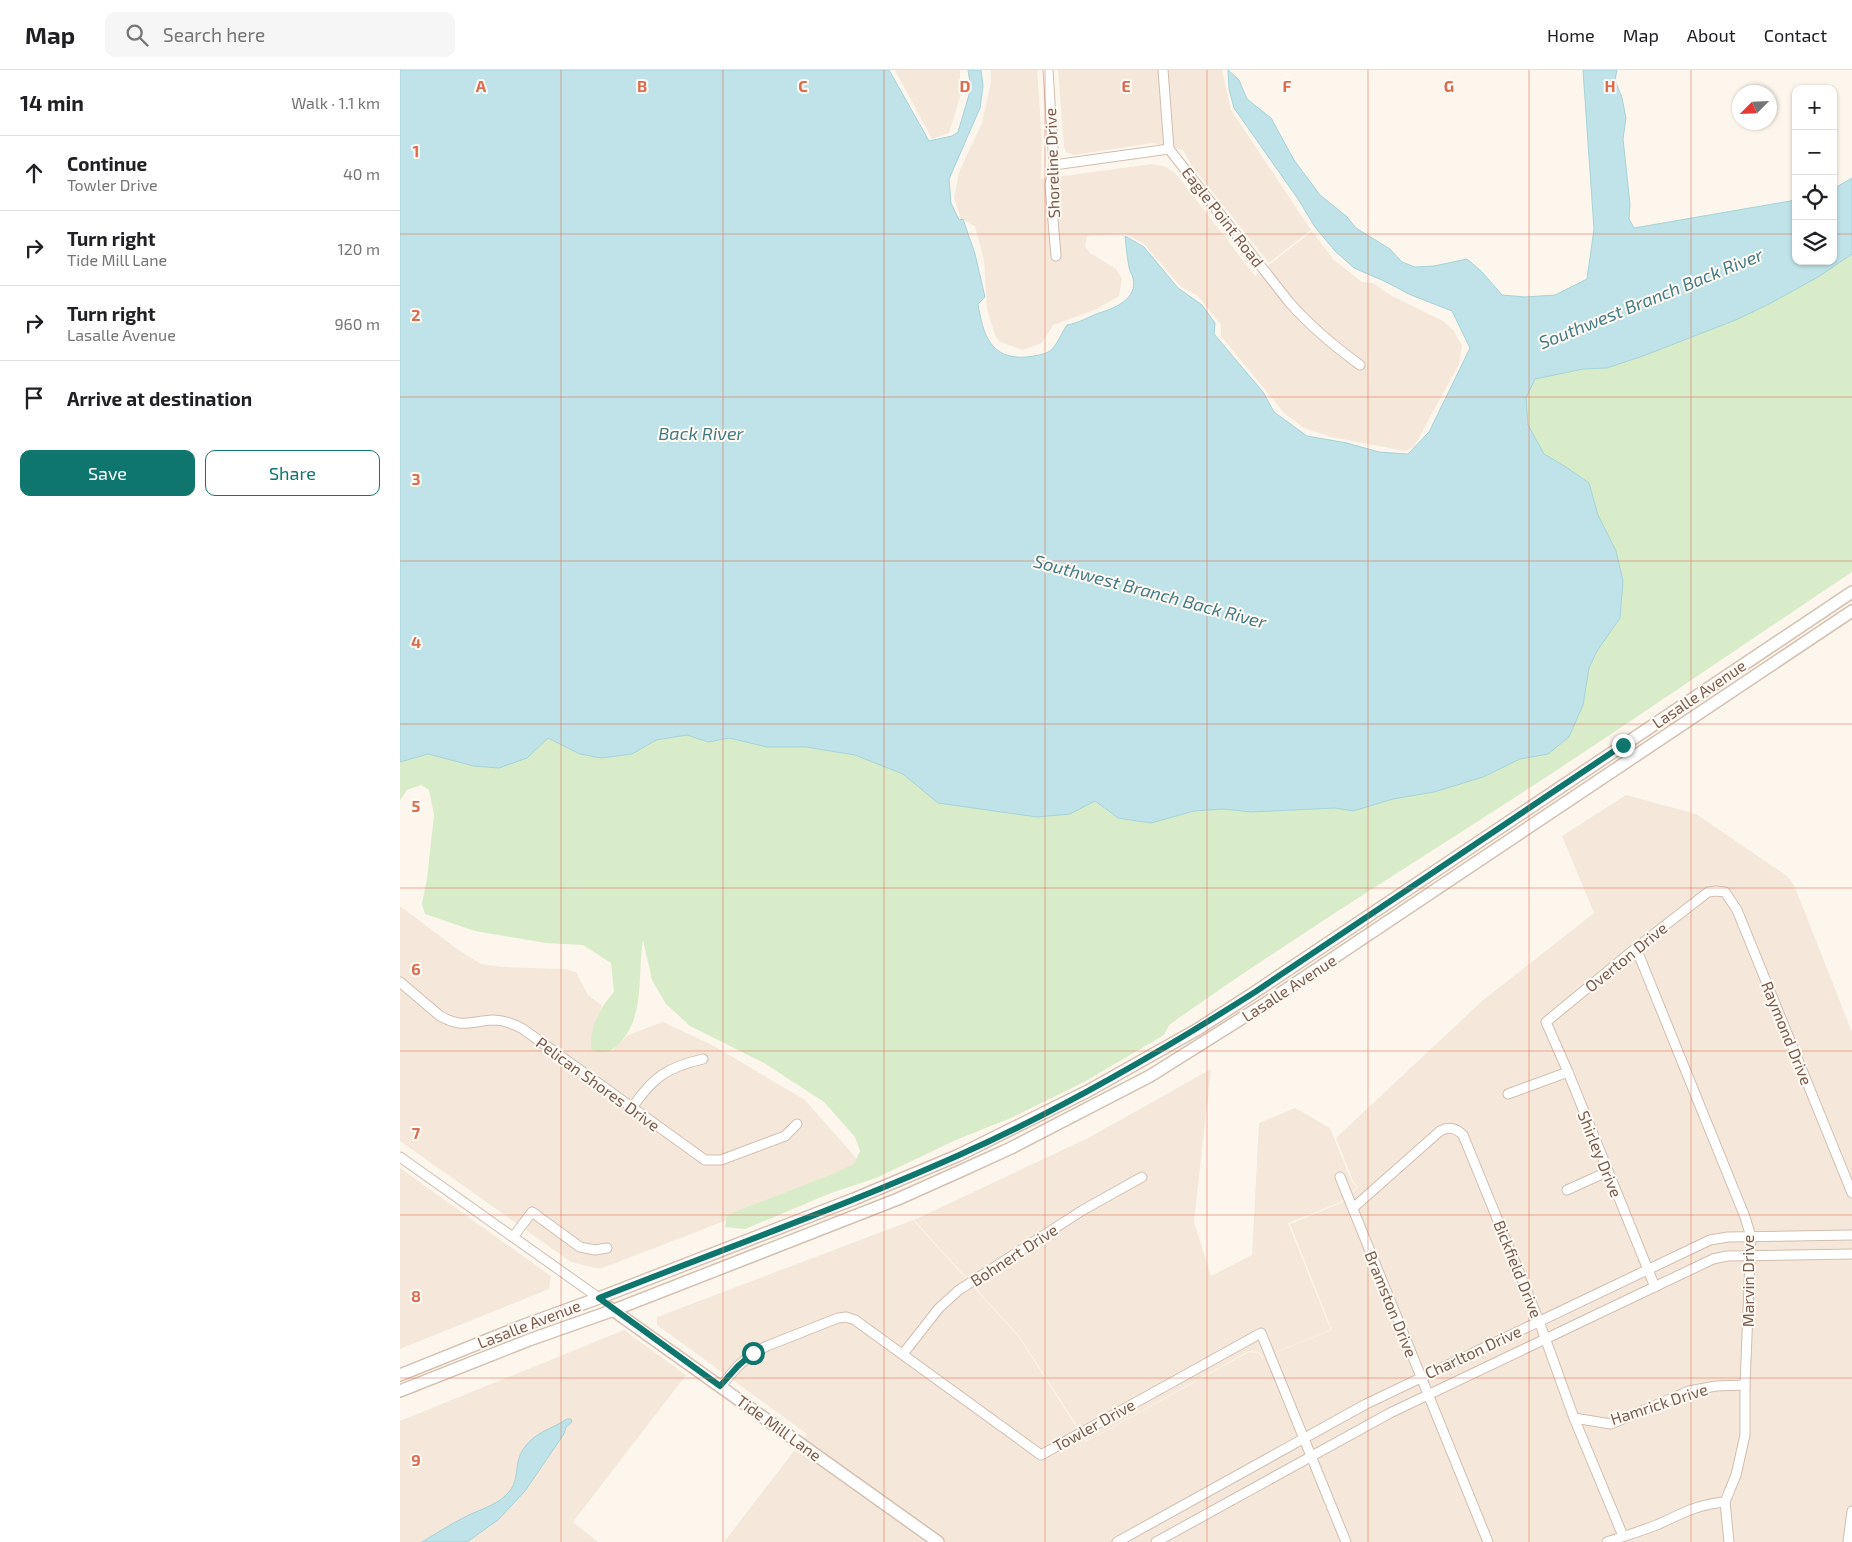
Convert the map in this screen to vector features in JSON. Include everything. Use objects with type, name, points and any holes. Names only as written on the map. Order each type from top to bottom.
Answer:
[{"type":"main road","name":"Lasalle Avenue","points":[[400,1375],[919,1173],[1002,1135],[1131,1068],[1255,992],[1852,592]]},
{"type":"main road","name":"Lasalle Avenue","points":[[400,1391],[530,1340],[614,1310],[898,1198],[966,1169],[1037,1135],[1150,1076],[1272,1000],[1852,611]]},
{"type":"main road","name":"Tide Mill Lane","points":[[599,1298],[938,1542]]},
{"type":"street","name":"Shoreline Drive","points":[[1048,70],[1054,165],[1050,185],[1056,256]]},
{"type":"street","points":[[1054,165],[1169,149],[1163,70]]},
{"type":"street","name":"Eagle Point Road","points":[[1169,149],[1294,308],[1330,342],[1360,365]]},
{"type":"street","name":"Overton Drive","points":[[1546,1022],[1708,892]]},
{"type":"street","name":"Raymond Drive","points":[[1708,892],[1725,892],[1737,910],[1852,1193]]},
{"type":"street","name":"Marvin Drive","points":[[1636,948],[1751,1236],[1745,1385],[1745,1435],[1736,1475],[1725,1502],[1730,1542]]},
{"type":"street","name":"Pelican Shores Drive","points":[[400,982],[448,1021],[464,1025],[494,1020],[514,1024],[698,1156],[713,1161],[726,1158],[785,1136],[797,1124]]},
{"type":"street","name":"Shirley Drive","points":[[1546,1022],[1655,1287]]},
{"type":"street","points":[[632,1108],[644,1090],[659,1076],[677,1066],[703,1059]]},
{"type":"street","points":[[1508,1094],[1568,1072]]},
{"type":"street","name":"Bickfield Drive","points":[[1353,1208],[1433,1136],[1445,1128],[1454,1128],[1459,1131],[1466,1140],[1539,1321],[1574,1418],[1623,1536]]},
{"type":"street","name":"Tide Mill Lane","points":[[400,1157],[599,1298]]},
{"type":"street","points":[[1567,1190],[1607,1172]]},
{"type":"street","name":"Bramston Drive","points":[[1340,1177],[1488,1542]]},
{"type":"street","name":"Bohnert Drive","points":[[903,1354],[939,1308],[959,1290],[1083,1210],[1142,1178]]},
{"type":"street","points":[[513,1237],[532,1212],[580,1247],[595,1250],[607,1248]]},
{"type":"street","name":"Charlton Drive","points":[[1117,1542],[1366,1404],[1714,1239],[1751,1236],[1852,1235]]},
{"type":"street","name":"Charlton Drive","points":[[1156,1542],[1363,1427],[1718,1258],[1852,1254]]},
{"type":"street","name":"Towler Drive","points":[[720,1386],[753,1353],[803,1331],[846,1316],[855,1320],[1041,1454],[1261,1333],[1346,1542]]},
{"type":"street","name":"Hamrick Drive","points":[[1574,1418],[1611,1424],[1689,1391],[1716,1386],[1745,1385]]},
{"type":"street","points":[[1607,1542],[1657,1524],[1703,1504],[1725,1502]]},
{"type":"street","points":[[1848,1542],[1852,1511]]},
{"type":"shaded area","points":[[895,70],[960,70],[960,97],[949,133],[932,139]]},
{"type":"shaded area","points":[[991,70],[1037,70],[1042,142],[1041,179],[1152,164],[1166,167],[1175,173],[1184,184],[1255,276],[1312,231],[1333,259],[1362,282],[1373,283],[1392,296],[1443,321],[1454,331],[1462,346],[1459,364],[1414,447],[1405,451],[1331,437],[1304,428],[1284,413],[1221,336],[1221,325],[1198,296],[1180,286],[1144,244],[1126,234],[1087,236],[1085,246],[1090,253],[1116,269],[1122,279],[1119,296],[1097,309],[1053,325],[1042,343],[1023,350],[1000,342],[995,335],[987,309],[984,260],[975,226],[961,219],[954,198],[959,172],[982,123],[991,82]]},
{"type":"shaded area","points":[[1058,70],[1222,70],[1231,110],[1311,230],[1269,263],[1191,165],[1183,150],[1152,143],[1074,155],[1066,152],[1064,147]]},
{"type":"shaded area","points":[[1626,795],[1696,814],[1787,876],[1794,885],[1852,1032],[1852,1542],[724,1542],[807,1434],[657,1325],[657,1317],[913,1220],[1019,1337],[1086,1442],[1249,1352],[1259,1353],[1262,1358],[1332,1330],[1290,1224],[1341,1203],[1358,1187],[1353,1181],[1336,1138],[1482,1001],[1594,913],[1562,836]]},
{"type":"shaded area","points":[[400,906],[457,949],[481,964],[503,967],[565,969],[576,972],[588,995],[602,1006],[598,1015],[612,1051],[628,1035],[663,1022],[714,1046],[805,1100],[864,1167],[600,1269],[571,1262],[400,1141]]},
{"type":"shaded area","points":[[1211,1069],[1194,1222],[1211,1276],[1252,1255],[1259,1123],[1295,1108],[1330,1128],[1352,1182],[1357,1187],[1341,1202],[1288,1223],[1331,1330],[1263,1357],[1259,1352],[1249,1351],[1087,1441],[1019,1336],[914,1220],[1090,1137]]},
{"type":"shaded area","points":[[400,1168],[551,1276],[549,1289],[400,1349]]},
{"type":"shaded area","points":[[624,1330],[686,1375],[573,1522],[598,1542],[400,1542],[400,1421]]},
{"type":"green space","points":[[1852,254],[1852,572],[1554,772],[1216,992],[1169,1025],[1164,1035],[1084,1082],[1011,1118],[958,1139],[876,1178],[831,1193],[745,1229],[725,1227],[727,1215],[854,1164],[860,1151],[855,1137],[824,1102],[764,1063],[690,1026],[666,1004],[652,980],[643,940],[639,995],[633,1021],[628,1033],[616,1047],[606,1052],[599,1052],[591,1049],[592,1033],[596,1018],[614,992],[611,963],[583,945],[546,943],[475,931],[425,914],[422,904],[427,879],[434,815],[429,790],[421,785],[407,790],[400,800],[400,762],[428,754],[474,766],[527,758],[548,738],[580,754],[632,754],[656,740],[687,735],[708,742],[729,738],[767,747],[806,747],[855,755],[903,774],[938,803],[1070,814],[1094,801],[1118,818],[1151,823],[1194,811],[1223,809],[1252,812],[1335,808],[1353,811],[1393,799],[1434,792],[1483,777],[1520,759],[1548,754],[1569,737],[1583,705],[1589,668],[1597,651],[1620,618],[1616,551],[1598,515],[1589,483],[1544,454],[1528,425],[1526,398],[1535,379],[1583,369],[1607,368],[1643,356],[1738,319],[1818,277]]},
{"type":"water","name":"Back River","points":[[400,70],[889,70],[929,141],[952,136],[958,132],[971,88],[968,70],[981,70],[983,86],[980,108],[949,179],[951,203],[959,220],[963,219],[975,254],[985,297],[978,304],[990,343],[1004,354],[1014,357],[1039,355],[1050,351],[1067,325],[1124,302],[1132,292],[1134,285],[1129,268],[1125,236],[1144,247],[1178,288],[1202,305],[1215,323],[1214,334],[1263,392],[1274,412],[1307,436],[1347,443],[1379,452],[1408,454],[1429,432],[1470,348],[1452,311],[1411,295],[1354,268],[1335,251],[1315,227],[1298,199],[1234,108],[1229,89],[1228,70],[1239,80],[1247,99],[1271,118],[1294,160],[1320,195],[1346,216],[1356,228],[1390,249],[1402,262],[1415,267],[1434,266],[1467,259],[1481,271],[1502,295],[1525,297],[1555,295],[1587,279],[1594,229],[1583,70],[1617,70],[1615,80],[1622,98],[1626,118],[1623,139],[1630,204],[1629,219],[1634,228],[1792,201],[1792,265],[1836,265],[1818,277],[1738,319],[1643,356],[1607,368],[1583,369],[1535,379],[1526,398],[1528,425],[1544,454],[1589,483],[1598,515],[1616,551],[1623,581],[1620,618],[1597,651],[1589,668],[1583,705],[1569,737],[1548,754],[1520,759],[1483,777],[1434,792],[1393,799],[1353,811],[1335,808],[1252,812],[1223,809],[1194,811],[1151,823],[1118,818],[1095,801],[1070,814],[1037,817],[938,803],[903,774],[855,755],[806,747],[767,747],[729,738],[708,742],[687,735],[656,740],[632,754],[601,758],[580,754],[548,738],[527,758],[499,768],[474,766],[428,754],[400,762]]},
{"type":"water","name":"Back River","points":[[1852,178],[1852,254],[1837,264],[1837,187]]},
{"type":"water","points":[[567,1419],[571,1419],[572,1422],[566,1427],[564,1434],[525,1491],[498,1520],[467,1542],[422,1542],[505,1496],[513,1485],[520,1454],[528,1443],[539,1434]]},
{"type":"route","points":[[753,1353],[720,1386],[599,1298],[919,1173],[1002,1135],[1088,1092],[1198,1028],[1255,992],[1623,745]]},
{"type":"water label","name":"Southwest Branch Back River","points":[[1651,299]]},
{"type":"water label","name":"Southwest Branch Back River","points":[[1150,592]]}]
